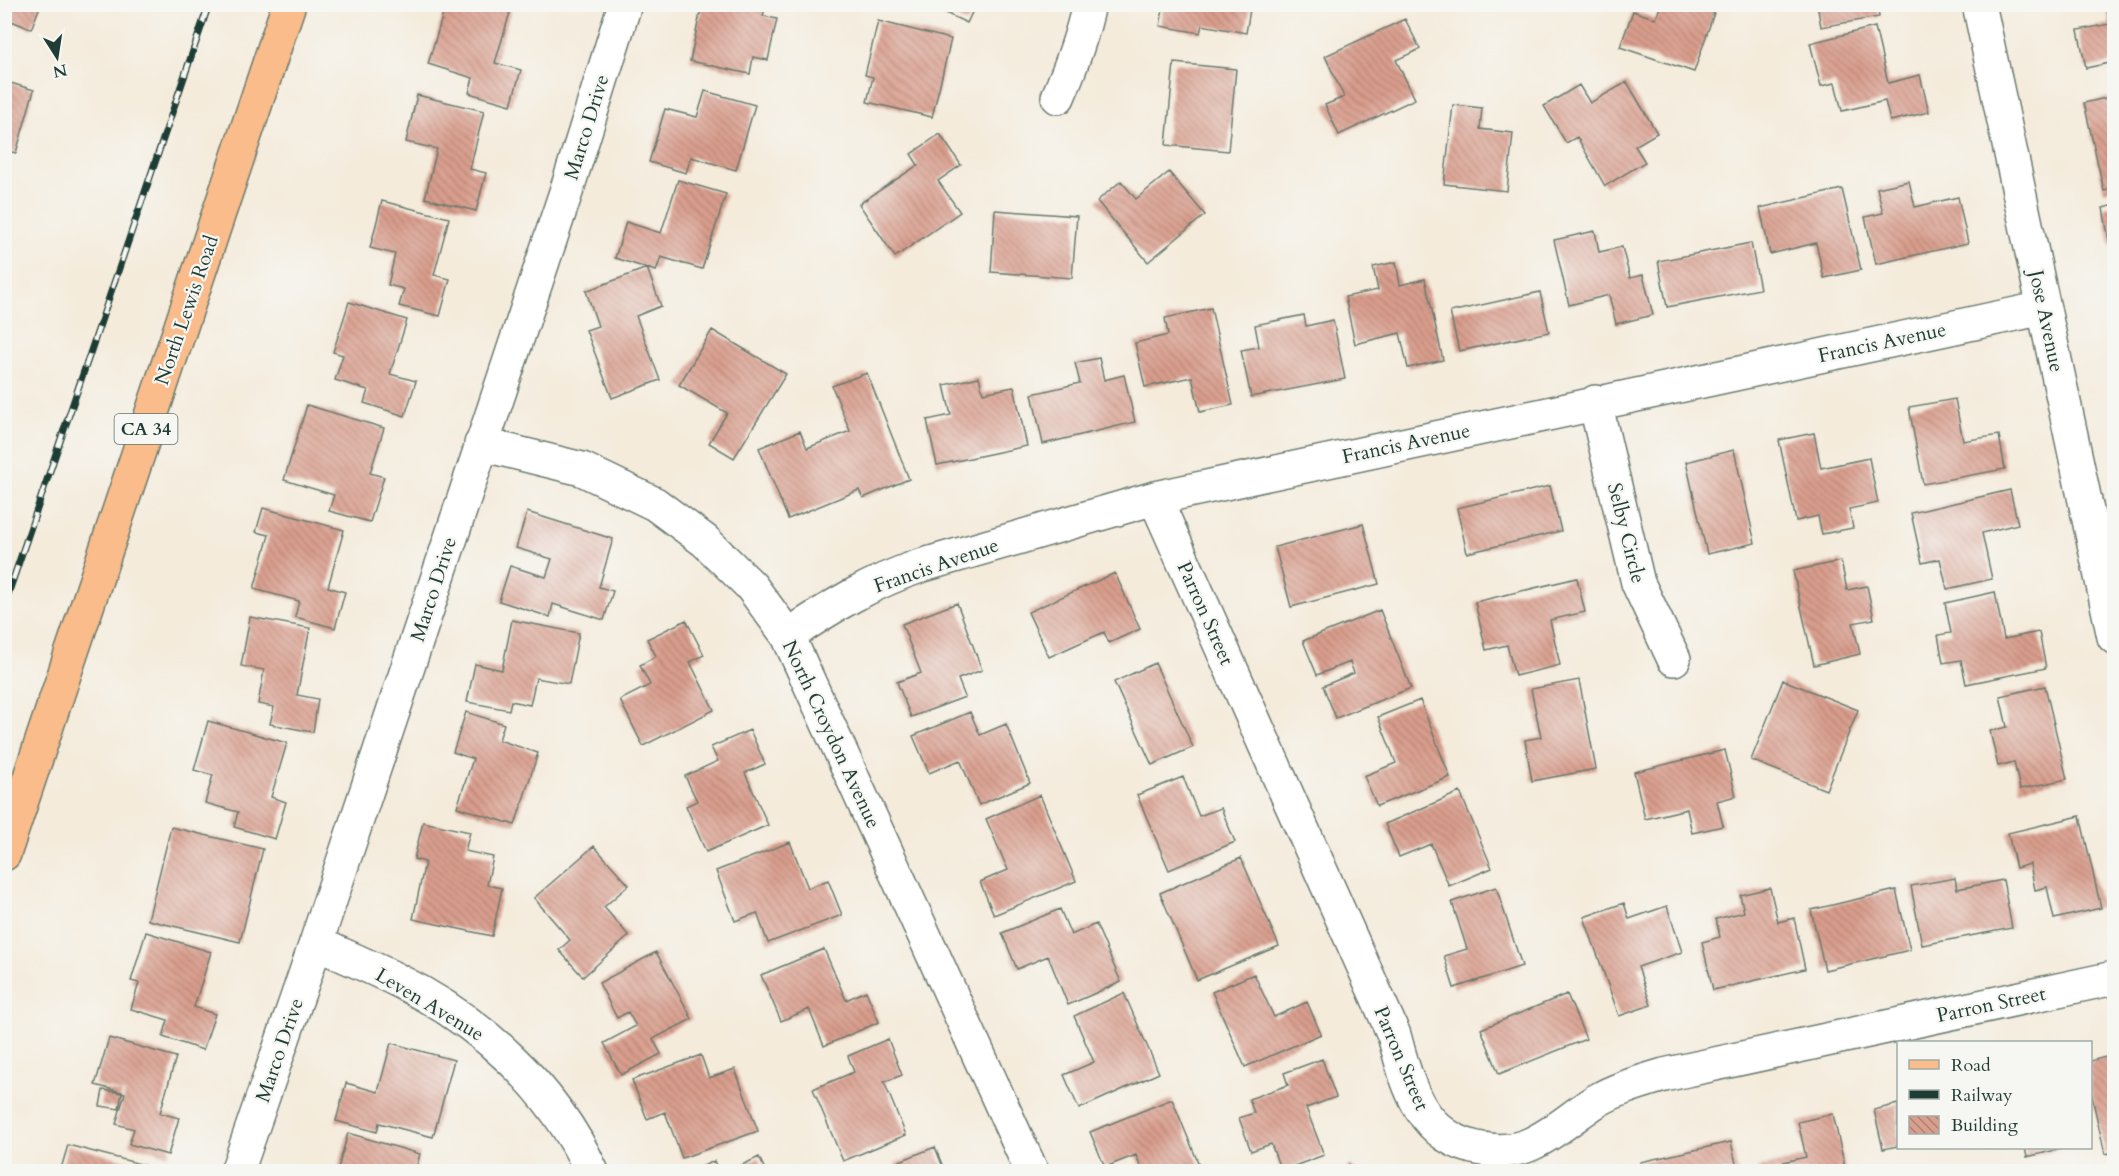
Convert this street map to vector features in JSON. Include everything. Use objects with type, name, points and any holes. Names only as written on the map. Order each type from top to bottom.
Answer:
[{"type":"main road","name":"North Lewis Road","points":[[4,854],[289,4]]},
{"type":"street","name":"Marco Drive","points":[[237,1172],[316,943],[568,186],[625,4]]},
{"type":"street","points":[[1058,97],[1082,38],[1089,4]]},
{"type":"street","name":"Jose Avenue","points":[[1978,4],[2113,624]]},
{"type":"street","name":"Francis Avenue","points":[[788,636],[817,616],[885,578],[1155,498],[1595,402],[2044,308]]},
{"type":"street","name":"Selby Circle","points":[[1595,402],[1638,583],[1674,659]]},
{"type":"street","name":"North Croydon Avenue","points":[[481,444],[582,469],[655,504],[705,541],[751,586],[788,636],[1032,1172]]},
{"type":"street","name":"Parron Street","points":[[1155,498],[1394,1035],[1415,1101],[1428,1120],[1454,1140],[1472,1148],[1516,1149],[1545,1137],[1597,1100],[1664,1076],[2115,978]]},
{"type":"street","name":"Leven Avenue","points":[[316,943],[398,980],[457,1015],[486,1036],[533,1081],[563,1118],[592,1172]]},
{"type":"building","points":[[4,4],[41,4],[31,29],[4,18]]},
{"type":"building","points":[[446,4],[496,4],[511,9],[495,63],[521,70],[511,105],[469,93],[473,78],[428,64]]},
{"type":"building","points":[[702,4],[766,4],[763,16],[777,19],[768,60],[753,57],[750,74],[690,61]]},
{"type":"building","points":[[926,4],[976,4],[967,23]]},
{"type":"building","points":[[1164,4],[1251,4],[1246,33],[1202,25],[1200,33],[1160,26]]},
{"type":"building","points":[[1661,4],[1717,4],[1694,72],[1620,47],[1633,11],[1656,19]]},
{"type":"building","points":[[1817,4],[1877,4],[1879,17],[1821,27]]},
{"type":"building","points":[[2106,4],[2114,4],[2114,62],[2086,68],[2078,30],[2110,24]]},
{"type":"building","points":[[1405,19],[1420,49],[1396,60],[1415,99],[1339,135],[1325,105],[1344,97],[1325,56]]},
{"type":"building","points":[[878,21],[951,39],[932,117],[867,102],[873,77],[865,75]]},
{"type":"building","points":[[1875,27],[1888,83],[1920,75],[1929,112],[1890,121],[1885,101],[1842,111],[1835,83],[1821,86],[1810,43]]},
{"type":"building","points":[[1174,63],[1236,69],[1228,151],[1166,145]]},
{"type":"building","points":[[4,81],[34,90],[16,153],[4,150]]},
{"type":"building","points":[[1627,82],[1657,133],[1635,146],[1645,162],[1605,186],[1577,137],[1566,143],[1544,106],[1579,85],[1590,103]]},
{"type":"building","points":[[705,91],[755,105],[736,170],[691,157],[686,173],[649,162],[665,109],[697,117]]},
{"type":"building","points":[[417,95],[484,111],[470,169],[486,173],[476,211],[425,198],[437,149],[406,142]]},
{"type":"building","points":[[2114,96],[2114,188],[2104,191],[2084,103]]},
{"type":"building","points":[[1453,105],[1482,108],[1480,129],[1513,133],[1507,191],[1444,184]]},
{"type":"building","points":[[940,134],[961,165],[938,181],[960,212],[895,257],[859,204],[918,165],[911,154]]},
{"type":"building","points":[[1169,172],[1205,215],[1148,262],[1097,201],[1121,181],[1136,199]]},
{"type":"building","points":[[678,180],[726,194],[702,269],[661,257],[656,271],[615,258],[626,222],[661,233]]},
{"type":"building","points":[[1909,181],[1915,207],[1958,197],[1968,243],[1876,264],[1865,217],[1883,213],[1877,188]]},
{"type":"building","points":[[1842,189],[1861,270],[1824,278],[1816,243],[1770,254],[1760,208]]},
{"type":"building","points":[[382,201],[449,218],[434,275],[450,279],[440,316],[399,306],[404,289],[388,285],[395,254],[370,248]]},
{"type":"building","points":[[2114,205],[2114,245],[2110,246],[2103,208]]},
{"type":"building","points":[[995,210],[1077,216],[1072,278],[991,272]]},
{"type":"building","points":[[1595,231],[1599,252],[1622,247],[1630,278],[1643,275],[1653,315],[1616,324],[1609,295],[1569,305],[1554,240]]},
{"type":"building","points":[[1751,243],[1760,289],[1667,307],[1658,261]]},
{"type":"building","points":[[1396,262],[1400,285],[1425,279],[1443,360],[1408,368],[1400,333],[1355,344],[1345,297],[1378,290],[1373,267]]},
{"type":"building","points":[[647,268],[661,306],[636,316],[660,380],[612,398],[586,330],[598,326],[586,291]]},
{"type":"building","points":[[1540,292],[1549,332],[1459,351],[1450,312]]},
{"type":"building","points":[[349,302],[407,320],[390,374],[416,381],[405,416],[364,403],[368,390],[335,380],[343,355],[333,352]]},
{"type":"building","points":[[1211,308],[1233,405],[1200,412],[1192,377],[1145,387],[1135,343],[1168,335],[1165,318]]},
{"type":"building","points":[[1304,315],[1306,326],[1333,320],[1345,379],[1251,397],[1241,350],[1259,347],[1255,325]]},
{"type":"building","points":[[712,330],[786,374],[734,458],[709,443],[727,413],[679,385]]},
{"type":"building","points":[[1099,358],[1104,380],[1124,375],[1135,422],[1043,444],[1032,394],[1080,383],[1075,363]]},
{"type":"building","points":[[867,373],[909,479],[863,498],[859,490],[788,519],[759,448],[800,431],[807,448],[850,431],[832,386]]},
{"type":"building","points":[[979,377],[983,393],[1014,387],[1027,446],[937,465],[927,420],[951,415],[944,385]]},
{"type":"building","points":[[1955,399],[1963,441],[1999,435],[2005,469],[1923,484],[1909,407]]},
{"type":"building","points":[[307,405],[384,428],[370,473],[384,477],[370,522],[329,511],[334,495],[284,480]]},
{"type":"building","points":[[1814,433],[1821,468],[1869,458],[1878,503],[1849,509],[1853,528],[1822,534],[1818,516],[1796,521],[1779,440]]},
{"type":"building","points":[[1734,450],[1755,543],[1707,554],[1686,462]]},
{"type":"building","points":[[1550,486],[1561,531],[1467,553],[1457,508]]},
{"type":"building","points":[[2010,490],[2018,524],[1982,533],[1992,579],[1947,589],[1940,559],[1922,563],[1911,513]]},
{"type":"building","points":[[263,508],[344,530],[328,587],[345,592],[335,628],[295,617],[299,601],[254,589],[269,535],[256,532]]},
{"type":"building","points":[[527,512],[613,539],[599,587],[613,591],[604,620],[553,604],[550,617],[499,601],[510,566],[546,577],[552,559],[516,548]]},
{"type":"building","points":[[1363,524],[1379,584],[1291,607],[1275,547]]},
{"type":"building","points":[[1841,561],[1847,590],[1867,586],[1874,619],[1853,623],[1860,654],[1814,665],[1793,571]]},
{"type":"building","points":[[1115,573],[1140,629],[1109,643],[1104,632],[1049,657],[1028,612]]},
{"type":"building","points":[[1577,578],[1585,612],[1550,620],[1560,665],[1515,676],[1507,645],[1486,650],[1475,602]]},
{"type":"building","points":[[1995,592],[2004,639],[2039,632],[2046,668],[1966,684],[1961,660],[1943,663],[1938,635],[1951,633],[1945,603]]},
{"type":"building","points":[[957,603],[982,670],[958,679],[965,697],[911,717],[897,682],[921,673],[902,624]]},
{"type":"building","points":[[1380,610],[1411,688],[1336,718],[1323,686],[1354,673],[1350,662],[1317,675],[1303,641]]},
{"type":"building","points":[[250,617],[310,628],[297,695],[318,699],[313,732],[270,724],[274,707],[258,704],[264,670],[241,666]]},
{"type":"building","points":[[512,620],[579,633],[569,684],[536,678],[530,705],[511,701],[509,710],[467,702],[475,664],[502,670]]},
{"type":"building","points":[[686,620],[704,655],[690,662],[714,710],[643,746],[620,700],[650,685],[640,665],[656,656],[647,639]]},
{"type":"building","points":[[1155,663],[1193,747],[1152,765],[1114,682]]},
{"type":"building","points":[[1579,680],[1596,769],[1532,781],[1525,740],[1541,737],[1531,689]]},
{"type":"building","points":[[1783,680],[1858,710],[1826,790],[1751,760]]},
{"type":"building","points":[[2045,686],[2067,779],[2020,789],[2014,762],[1998,766],[1990,731],[2007,727],[2000,696]]},
{"type":"building","points":[[1420,700],[1450,777],[1377,806],[1364,776],[1396,763],[1378,717]]},
{"type":"building","points":[[466,712],[504,724],[499,740],[538,753],[515,825],[457,807],[473,759],[453,752]]},
{"type":"building","points":[[970,712],[980,735],[1006,724],[1030,783],[979,805],[960,760],[929,773],[913,736]]},
{"type":"building","points":[[208,721],[287,743],[271,797],[286,802],[275,839],[234,827],[238,812],[205,803],[213,775],[194,770]]},
{"type":"building","points":[[750,730],[765,764],[745,773],[768,825],[706,852],[686,806],[697,801],[685,776],[718,761],[711,747]]},
{"type":"building","points":[[1725,750],[1736,796],[1717,801],[1723,826],[1692,833],[1687,809],[1645,819],[1634,772]]},
{"type":"building","points":[[1183,777],[1199,816],[1221,808],[1235,842],[1169,870],[1137,795]]},
{"type":"building","points":[[1460,792],[1492,868],[1449,886],[1431,844],[1399,857],[1385,824]]},
{"type":"building","points":[[1040,795],[1076,881],[994,915],[980,882],[1008,870],[986,819]]},
{"type":"building","points":[[2080,816],[2101,908],[2054,919],[2047,887],[2035,890],[2030,864],[2016,868],[2008,833]]},
{"type":"building","points":[[423,822],[470,832],[465,851],[493,857],[487,885],[502,888],[492,936],[413,919],[425,862],[414,859]]},
{"type":"building","points":[[171,827],[263,849],[240,942],[148,920]]},
{"type":"building","points":[[790,842],[808,888],[828,880],[842,915],[768,943],[757,913],[735,921],[716,871]]},
{"type":"building","points":[[594,846],[629,885],[604,907],[629,936],[583,977],[559,950],[570,940],[534,898]]},
{"type":"building","points":[[1241,858],[1279,946],[1197,980],[1160,893]]},
{"type":"building","points":[[1955,878],[1957,889],[2003,880],[2012,928],[1922,945],[1911,886]]},
{"type":"building","points":[[1496,887],[1522,966],[1454,988],[1444,956],[1467,949],[1452,902]]},
{"type":"building","points":[[1770,888],[1778,922],[1794,918],[1805,969],[1713,990],[1702,942],[1720,937],[1716,919],[1744,912],[1740,895]]},
{"type":"building","points":[[1896,890],[1910,950],[1825,970],[1811,910]]},
{"type":"building","points":[[1624,903],[1629,919],[1667,906],[1682,952],[1638,967],[1651,1005],[1619,1016],[1584,917]]},
{"type":"building","points":[[1060,909],[1071,935],[1096,924],[1121,982],[1068,1005],[1048,956],[1017,969],[1002,933]]},
{"type":"building","points":[[146,932],[211,952],[194,1007],[215,1014],[203,1050],[163,1037],[168,1020],[131,1009],[139,983],[131,981]]},
{"type":"building","points":[[824,949],[846,1000],[866,991],[879,1022],[824,1046],[809,1009],[781,1021],[761,975]]},
{"type":"building","points":[[656,952],[692,1019],[653,1039],[661,1054],[621,1075],[604,1043],[636,1026],[628,1012],[617,1018],[599,983]]},
{"type":"building","points":[[1254,974],[1274,1017],[1307,1002],[1321,1034],[1245,1067],[1212,992]]},
{"type":"building","points":[[1124,993],[1159,1073],[1079,1109],[1064,1075],[1094,1062],[1074,1016]]},
{"type":"building","points":[[1567,994],[1586,1039],[1499,1074],[1481,1029]]},
{"type":"building","points":[[109,1038],[176,1057],[160,1113],[179,1118],[168,1155],[129,1144],[134,1129],[116,1124],[125,1093],[95,1085]]},
{"type":"building","points":[[888,1039],[902,1075],[884,1082],[906,1135],[843,1161],[813,1089],[854,1072],[848,1056]]},
{"type":"building","points":[[391,1043],[454,1060],[433,1137],[379,1123],[377,1132],[336,1121],[346,1083],[378,1092]]},
{"type":"building","points":[[701,1055],[709,1078],[735,1069],[758,1131],[682,1158],[665,1112],[647,1119],[632,1080]]},
{"type":"building","points":[[2114,1055],[2114,1152],[2105,1154],[2092,1097],[2092,1060]]},
{"type":"building","points":[[1322,1059],[1336,1097],[1306,1108],[1324,1155],[1281,1171],[1271,1144],[1251,1151],[1239,1118],[1254,1113],[1249,1099],[1288,1085],[1284,1073]]},
{"type":"building","points":[[103,1090],[122,1093],[119,1109],[100,1106]]},
{"type":"building","points":[[1172,1099],[1202,1172],[1143,1172],[1136,1155],[1105,1167],[1090,1132]]},
{"type":"building","points":[[1897,1104],[1897,1146],[1883,1149],[1874,1110]]},
{"type":"building","points":[[1833,1114],[1846,1172],[1758,1172],[1757,1168],[1806,1157],[1798,1122]]},
{"type":"building","points":[[348,1133],[420,1154],[415,1172],[337,1172]]},
{"type":"building","points":[[1731,1142],[1738,1172],[1642,1172],[1640,1162]]},
{"type":"building","points":[[68,1145],[144,1165],[142,1172],[60,1172]]},
{"type":"building","points":[[935,1147],[945,1172],[898,1172],[895,1163]]},
{"type":"building","points":[[2025,1149],[2060,1149],[2027,1157]]},
{"type":"building","points":[[759,1157],[766,1172],[727,1172]]},
{"type":"building","points":[[714,1161],[719,1172],[691,1172]]},
{"type":"building","points":[[1349,1164],[1360,1172],[1344,1172]]},
{"type":"railway","points":[[4,606],[209,4]]}]
